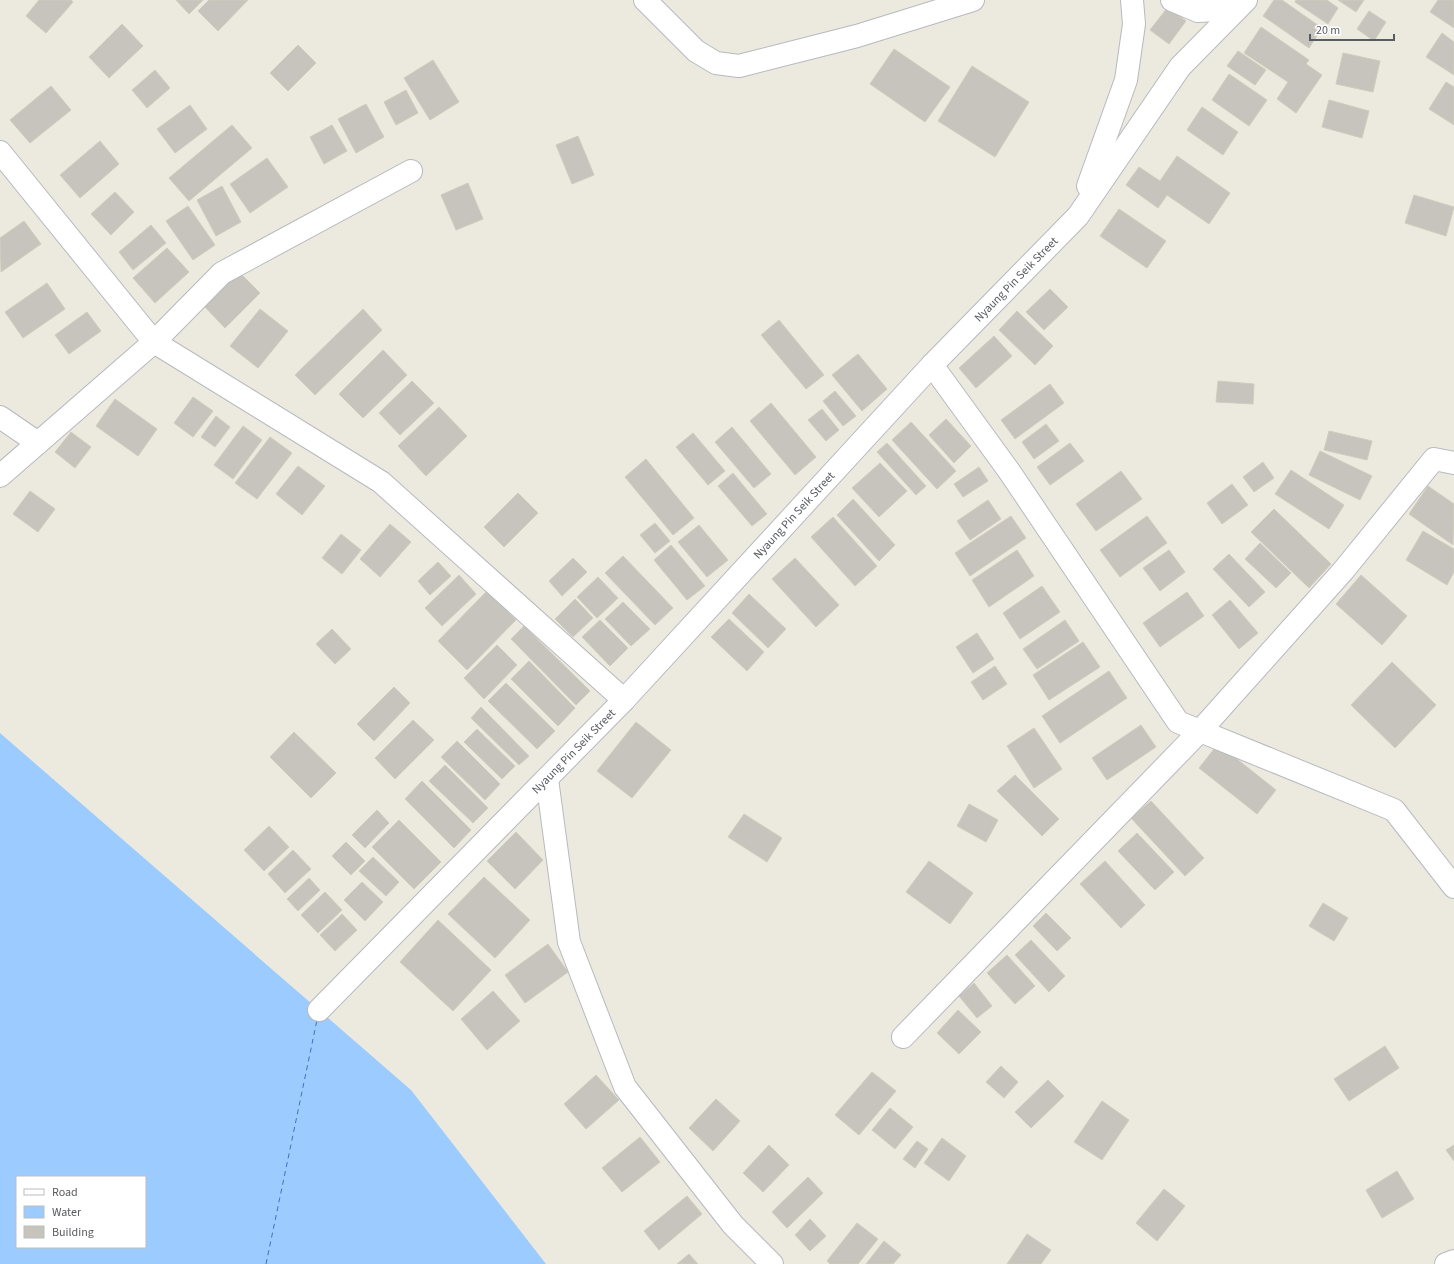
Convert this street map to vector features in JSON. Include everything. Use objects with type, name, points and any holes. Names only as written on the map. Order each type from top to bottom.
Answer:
[{"type":"street","points":[[645,0],[696,51],[716,63],[739,66],[857,36],[973,0]]},
{"type":"street","points":[[1078,216],[1126,80],[1134,24],[1132,0]]},
{"type":"street","points":[[1172,0],[1198,11],[1242,5]]},
{"type":"street","name":"Nyaung Pin Seik Street","points":[[319,1010],[624,700],[932,365],[1078,216],[1180,67],[1242,5]]},
{"type":"street","points":[[0,152],[154,342],[381,482],[624,700]]},
{"type":"street","points":[[0,476],[154,342],[222,273],[411,171]]},
{"type":"street","points":[[932,365],[1009,471],[1178,722],[1394,810],[1454,887]]},
{"type":"street","points":[[0,417],[38,443]]},
{"type":"street","points":[[903,1037],[1200,731],[1343,571],[1434,459],[1454,462]]},
{"type":"street","points":[[547,779],[569,942],[625,1087],[733,1225],[772,1264]]},
{"type":"street","points":[[1446,1264],[1454,1261]]},
{"type":"water","points":[[0,733],[411,1090],[546,1264],[0,1264]]},
{"type":"building","points":[[39,0],[71,0],[73,2],[46,33],[26,16]]},
{"type":"building","points":[[176,0],[203,0],[189,14]]},
{"type":"building","points":[[209,0],[248,0],[218,31],[198,11]]},
{"type":"building","points":[[1274,0],[1282,0],[1322,28],[1309,48],[1263,16]]},
{"type":"building","points":[[1296,0],[1327,0],[1338,8],[1328,24],[1295,2]]},
{"type":"building","points":[[1338,0],[1364,0],[1356,12]]},
{"type":"building","points":[[1438,0],[1454,0],[1454,28],[1430,12]]},
{"type":"building","points":[[1168,7],[1186,21],[1169,44],[1150,30]]},
{"type":"building","points":[[1369,11],[1386,22],[1374,41],[1357,29]]},
{"type":"building","points":[[122,24],[143,46],[109,78],[89,57]]},
{"type":"building","points":[[1261,27],[1309,60],[1306,64],[1322,75],[1296,113],[1277,99],[1288,82],[1244,53]]},
{"type":"building","points":[[1442,33],[1454,42],[1454,75],[1426,57]]},
{"type":"building","points":[[298,45],[316,63],[288,91],[270,73]]},
{"type":"building","points":[[894,49],[950,87],[925,122],[870,84]]},
{"type":"building","points":[[1238,51],[1266,70],[1255,85],[1227,66]]},
{"type":"building","points":[[1343,53],[1380,61],[1373,92],[1336,84]]},
{"type":"building","points":[[433,60],[459,102],[430,120],[404,78]]},
{"type":"building","points":[[972,66],[1029,102],[995,157],[938,121]]},
{"type":"building","points":[[155,70],[170,88],[147,108],[132,90]]},
{"type":"building","points":[[1229,74],[1267,100],[1249,126],[1212,100]]},
{"type":"building","points":[[1446,82],[1454,87],[1454,125],[1429,109]]},
{"type":"building","points":[[51,86],[71,110],[30,143],[10,120]]},
{"type":"building","points":[[406,90],[418,113],[396,125],[384,102]]},
{"type":"building","points":[[1329,100],[1369,111],[1362,138],[1322,127]]},
{"type":"building","points":[[366,104],[384,137],[356,153],[338,119]]},
{"type":"building","points":[[190,105],[207,129],[175,153],[157,129]]},
{"type":"building","points":[[1202,107],[1238,132],[1223,155],[1187,130]]},
{"type":"building","points":[[232,125],[252,148],[189,201],[169,178]]},
{"type":"building","points":[[332,125],[347,151],[324,164],[310,137]]},
{"type":"building","points":[[578,136],[594,175],[572,184],[556,145]]},
{"type":"building","points":[[100,141],[119,164],[80,198],[60,175]]},
{"type":"building","points":[[1177,156],[1230,193],[1209,224],[1167,195],[1158,208],[1126,185],[1139,167],[1160,181]]},
{"type":"building","points":[[267,158],[288,187],[250,213],[230,184]]},
{"type":"building","points":[[468,183],[483,219],[456,230],[441,195]]},
{"type":"building","points":[[222,186],[241,222],[216,236],[197,200]]},
{"type":"building","points":[[115,192],[134,212],[111,235],[91,214]]},
{"type":"building","points":[[1414,195],[1454,207],[1446,236],[1405,223]]},
{"type":"building","points":[[188,206],[215,245],[193,260],[166,221]]},
{"type":"building","points":[[1119,209],[1166,241],[1147,268],[1100,236]]},
{"type":"building","points":[[24,221],[41,244],[1,272],[0,238]]},
{"type":"building","points":[[151,225],[166,243],[133,270],[119,252]]},
{"type":"building","points":[[167,248],[189,272],[155,303],[133,278]]},
{"type":"building","points":[[238,271],[260,293],[225,328],[203,305]]},
{"type":"building","points":[[47,283],[65,309],[23,338],[5,312]]},
{"type":"building","points":[[1050,289],[1068,307],[1044,330],[1026,312]]},
{"type":"building","points":[[260,309],[288,331],[258,368],[230,346]]},
{"type":"building","points":[[363,309],[382,330],[315,395],[295,375]]},
{"type":"building","points":[[1017,311],[1053,346],[1035,365],[999,330]]},
{"type":"building","points":[[87,312],[101,331],[69,354],[55,335]]},
{"type":"building","points":[[779,320],[824,375],[806,389],[761,335]]},
{"type":"building","points":[[994,336],[1012,356],[976,388],[959,368]]},
{"type":"building","points":[[383,350],[407,375],[363,418],[339,394]]},
{"type":"building","points":[[858,354],[887,389],[862,411],[832,375]]},
{"type":"building","points":[[412,381],[434,403],[400,435],[379,413]]},
{"type":"building","points":[[1218,381],[1254,384],[1253,404],[1216,402]]},
{"type":"building","points":[[1050,384],[1064,403],[1015,439],[1001,420]]},
{"type":"building","points":[[835,391],[856,416],[843,426],[823,401]]},
{"type":"building","points":[[193,397],[213,411],[193,437],[174,423]]},
{"type":"building","points":[[115,399],[157,429],[138,456],[96,426]]},
{"type":"building","points":[[771,403],[816,457],[795,475],[750,421]]},
{"type":"building","points":[[439,407],[467,436],[426,476],[398,446]]},
{"type":"building","points":[[822,409],[839,430],[826,441],[808,420]]},
{"type":"building","points":[[216,416],[230,427],[215,447],[201,437]]},
{"type":"building","points":[[946,419],[971,446],[954,463],[929,435]]},
{"type":"building","points":[[911,422],[956,471],[937,489],[892,440]]},
{"type":"building","points":[[1046,424],[1059,441],[1034,459],[1022,442]]},
{"type":"building","points":[[243,426],[262,440],[233,479],[214,465]]},
{"type":"building","points":[[732,427],[771,474],[754,488],[715,442]]},
{"type":"building","points":[[1329,431],[1372,441],[1367,460],[1324,450]]},
{"type":"building","points":[[71,432],[91,447],[75,468],[55,452]]},
{"type":"building","points":[[693,433],[725,471],[708,485],[676,447]]},
{"type":"building","points":[[270,437],[292,453],[257,499],[235,483]]},
{"type":"building","points":[[887,443],[926,486],[916,495],[877,452]]},
{"type":"building","points":[[1070,443],[1084,461],[1050,485],[1037,467]]},
{"type":"building","points":[[1320,451],[1372,476],[1360,500],[1309,475]]},
{"type":"building","points":[[646,459],[694,518],[673,535],[625,477]]},
{"type":"building","points":[[1263,462],[1274,478],[1254,492],[1243,477]]},
{"type":"building","points":[[880,463],[907,491],[879,517],[852,488]]},
{"type":"building","points":[[298,466],[325,486],[302,515],[276,494]]},
{"type":"building","points":[[979,467],[988,481],[963,497],[954,484]]},
{"type":"building","points":[[1291,470],[1344,505],[1329,529],[1275,494]]},
{"type":"building","points":[[1121,471],[1142,499],[1096,531],[1076,504]]},
{"type":"building","points":[[733,473],[767,514],[752,526],[718,486]]},
{"type":"building","points":[[1232,484],[1248,505],[1222,524],[1207,503]]},
{"type":"building","points":[[1428,486],[1454,504],[1453,545],[1409,514]]},
{"type":"building","points":[[30,491],[55,509],[38,532],[13,514]]},
{"type":"building","points":[[518,493],[538,513],[504,547],[484,527]]},
{"type":"building","points":[[853,499],[895,545],[879,561],[837,515]]},
{"type":"building","points":[[988,500],[1001,519],[970,540],[957,521]]},
{"type":"building","points":[[1274,509],[1331,564],[1309,588],[1251,532]]},
{"type":"building","points":[[1011,516],[1026,538],[970,576],[955,553]]},
{"type":"building","points":[[1147,516],[1167,543],[1120,577],[1100,550]]},
{"type":"building","points":[[833,517],[877,566],[855,586],[811,537]]},
{"type":"building","points":[[655,523],[670,541],[655,553],[640,535]]},
{"type":"building","points":[[390,524],[411,542],[380,577],[360,559]]},
{"type":"building","points":[[699,525],[728,560],[707,577],[678,542]]},
{"type":"building","points":[[1423,531],[1454,549],[1454,572],[1447,585],[1406,560]]},
{"type":"building","points":[[341,534],[361,550],[342,574],[322,558]]},
{"type":"building","points":[[1260,543],[1291,573],[1276,588],[1245,559]]},
{"type":"building","points":[[671,545],[705,586],[687,600],[654,560]]},
{"type":"building","points":[[1017,550],[1034,576],[989,607],[972,580]]},
{"type":"building","points":[[1169,550],[1185,572],[1160,591],[1143,568]]},
{"type":"building","points":[[1229,554],[1265,592],[1249,607],[1213,569]]},
{"type":"building","points":[[623,556],[673,608],[655,625],[605,573]]},
{"type":"building","points":[[573,558],[587,572],[562,596],[549,581]]},
{"type":"building","points":[[795,558],[839,605],[816,627],[772,579]]},
{"type":"building","points":[[438,562],[451,576],[430,595],[418,581]]},
{"type":"building","points":[[459,575],[476,594],[442,626],[425,608]]},
{"type":"building","points":[[1361,575],[1407,616],[1382,645],[1336,604]]},
{"type":"building","points":[[598,577],[618,598],[597,618],[577,597]]},
{"type":"building","points":[[1042,586],[1060,612],[1020,639],[1003,613]]},
{"type":"building","points":[[487,591],[516,620],[467,670],[438,641]]},
{"type":"building","points":[[1187,592],[1204,616],[1160,647],[1143,623]]},
{"type":"building","points":[[749,594],[786,629],[768,648],[732,613]]},
{"type":"building","points":[[575,599],[593,618],[573,637],[555,619]]},
{"type":"building","points":[[1230,600],[1258,633],[1239,649],[1212,615]]},
{"type":"building","points":[[623,602],[650,629],[631,646],[605,619]]},
{"type":"building","points":[[729,619],[764,652],[747,671],[711,637]]},
{"type":"building","points":[[600,620],[628,648],[610,666],[582,637]]},
{"type":"building","points":[[1065,620],[1079,641],[1037,669],[1023,649]]},
{"type":"building","points":[[524,626],[590,691],[576,705],[511,639]]},
{"type":"building","points":[[332,629],[351,649],[335,664],[316,644]]},
{"type":"building","points":[[977,633],[994,659],[973,673],[956,647]]},
{"type":"building","points":[[1083,642],[1100,667],[1049,700],[1033,675]]},
{"type":"building","points":[[497,645],[517,665],[484,699],[464,678]]},
{"type":"building","points":[[529,661],[575,708],[558,726],[511,679]]},
{"type":"building","points":[[1392,662],[1436,705],[1395,748],[1351,705]]},
{"type":"building","points":[[995,666],[1007,684],[983,700],[971,682]]},
{"type":"building","points":[[1109,671],[1127,698],[1060,743],[1042,716]]},
{"type":"building","points":[[506,683],[555,731],[537,749],[488,701]]},
{"type":"building","points":[[394,687],[410,703],[374,741],[357,724]]},
{"type":"building","points":[[481,707],[529,756],[519,765],[471,718]]},
{"type":"building","points":[[413,720],[434,740],[395,779],[375,758]]},
{"type":"building","points":[[636,722],[671,750],[632,798],[597,771]]},
{"type":"building","points":[[1141,725],[1156,747],[1107,780],[1092,758]]},
{"type":"building","points":[[1034,728],[1062,769],[1034,788],[1007,746]]},
{"type":"building","points":[[477,729],[515,766],[502,779],[464,742]]},
{"type":"building","points":[[294,732],[336,773],[311,798],[270,757]]},
{"type":"building","points":[[457,741],[500,784],[485,800],[441,757]]},
{"type":"building","points":[[1218,744],[1276,790],[1257,814],[1199,768]]},
{"type":"building","points":[[445,765],[488,808],[473,823],[429,781]]},
{"type":"building","points":[[1015,775],[1059,819],[1042,836],[997,791]]},
{"type":"building","points":[[422,781],[471,830],[454,848],[405,799]]},
{"type":"building","points":[[1151,801],[1204,858],[1185,876],[1131,818]]},
{"type":"building","points":[[969,804],[998,820],[986,842],[957,826]]},
{"type":"building","points":[[377,810],[389,823],[365,848],[352,835]]},
{"type":"building","points":[[744,814],[782,838],[767,862],[728,837]]},
{"type":"building","points":[[399,820],[441,862],[414,889],[372,847]]},
{"type":"building","points":[[269,826],[289,847],[264,871],[244,850]]},
{"type":"building","points":[[516,832],[543,860],[515,889],[487,861]]},
{"type":"building","points":[[1137,833],[1174,872],[1155,890],[1118,851]]},
{"type":"building","points":[[346,842],[365,861],[351,875],[332,856]]},
{"type":"building","points":[[293,850],[311,869],[285,893],[268,874]]},
{"type":"building","points":[[373,857],[399,882],[386,896],[359,871]]},
{"type":"building","points":[[929,861],[973,893],[950,924],[906,892]]},
{"type":"building","points":[[1105,861],[1145,905],[1121,928],[1080,884]]},
{"type":"building","points":[[484,877],[530,920],[495,958],[448,914]]},
{"type":"building","points":[[309,878],[320,890],[298,911],[287,899]]},
{"type":"building","points":[[362,882],[383,902],[365,921],[344,900]]},
{"type":"building","points":[[325,892],[342,910],[318,933],[301,915]]},
{"type":"building","points":[[1323,903],[1348,918],[1334,941],[1309,926]]},
{"type":"building","points":[[1046,913],[1071,938],[1057,951],[1033,926]]},
{"type":"building","points":[[342,914],[357,930],[335,951],[320,935]]},
{"type":"building","points":[[438,920],[491,970],[453,1011],[400,962]]},
{"type":"building","points":[[1031,940],[1065,976],[1049,992],[1015,955]]},
{"type":"building","points":[[548,944],[568,972],[525,1003],[505,975]]},
{"type":"building","points":[[1007,955],[1035,986],[1015,1004],[987,973]]},
{"type":"building","points":[[974,983],[992,1006],[977,1018],[959,996]]},
{"type":"building","points":[[493,991],[520,1021],[487,1050],[461,1019]]},
{"type":"building","points":[[958,1010],[981,1032],[959,1054],[937,1033]]},
{"type":"building","points":[[1385,1046],[1399,1068],[1349,1101],[1334,1079]]},
{"type":"building","points":[[1001,1066],[1018,1082],[1004,1098],[986,1082]]},
{"type":"building","points":[[872,1072],[896,1091],[859,1135],[835,1115]]},
{"type":"building","points":[[596,1075],[619,1100],[586,1129],[564,1104]]},
{"type":"building","points":[[1048,1080],[1064,1096],[1031,1128],[1015,1112]]},
{"type":"building","points":[[716,1099],[740,1121],[713,1151],[689,1128]]},
{"type":"building","points":[[1102,1101],[1129,1120],[1102,1160],[1074,1142]]},
{"type":"building","points":[[890,1108],[913,1127],[895,1149],[872,1130]]},
{"type":"building","points":[[640,1137],[660,1162],[622,1192],[602,1168]]},
{"type":"building","points":[[942,1138],[966,1156],[949,1181],[924,1163]]},
{"type":"building","points":[[917,1141],[928,1149],[915,1168],[903,1159]]},
{"type":"building","points":[[769,1145],[789,1165],[763,1192],[743,1173]]},
{"type":"building","points":[[1454,1145],[1454,1161],[1446,1150]]},
{"type":"building","points":[[1397,1171],[1414,1199],[1382,1218],[1366,1190]]},
{"type":"building","points":[[808,1177],[823,1193],[787,1228],[772,1212]]},
{"type":"building","points":[[1164,1189],[1185,1206],[1157,1241],[1136,1223]]},
{"type":"building","points":[[687,1196],[702,1214],[659,1250],[644,1231]]},
{"type":"building","points":[[810,1219],[826,1236],[810,1251],[795,1235]]},
{"type":"building","points":[[857,1223],[878,1239],[858,1264],[830,1264],[827,1261]]},
{"type":"building","points":[[1027,1234],[1051,1250],[1041,1264],[1007,1264]]},
{"type":"building","points":[[884,1241],[901,1255],[893,1264],[866,1264]]},
{"type":"building","points":[[689,1254],[698,1264],[677,1264]]},
{"type":"ferry route","points":[[266,1264],[317,1020]]}]
